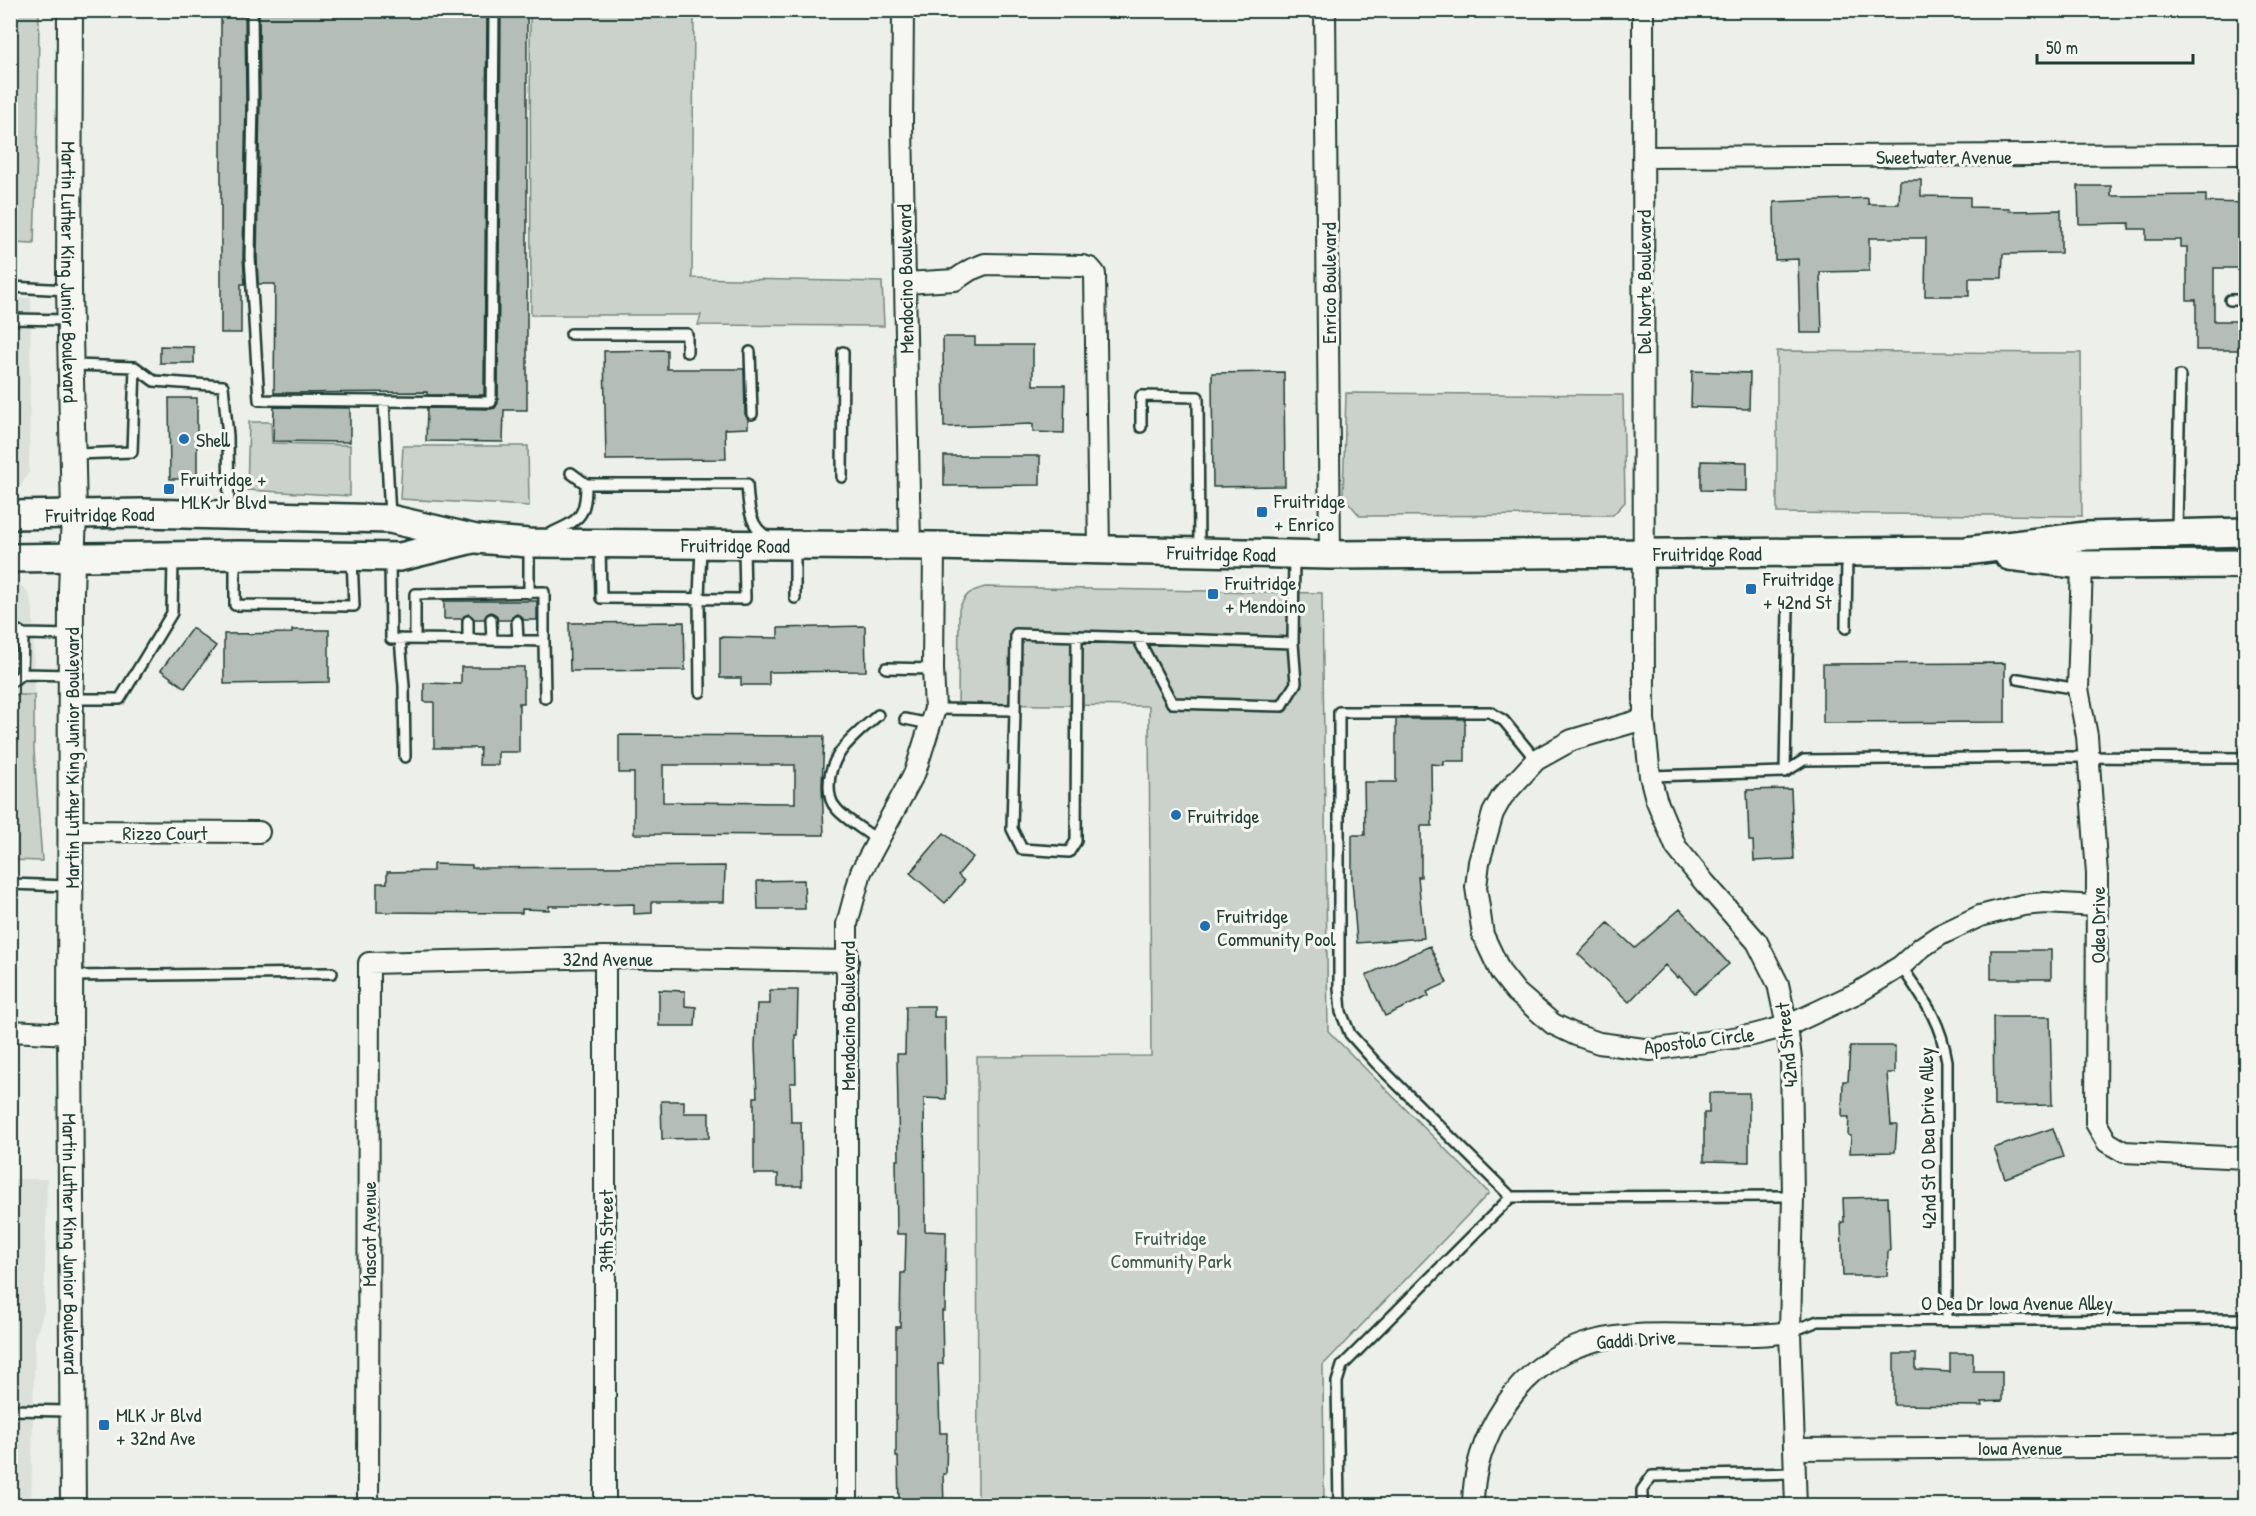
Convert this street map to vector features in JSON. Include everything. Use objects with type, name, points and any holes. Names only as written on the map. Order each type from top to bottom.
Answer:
[{"type":"main road","name":"Fruitridge Road","points":[[10,515],[390,519],[476,539],[529,543],[922,547],[1330,555],[1966,551],[2086,536],[2246,532]]},
{"type":"main road","name":"Fruitridge Road","points":[[10,558],[235,555],[400,556],[476,539]]},
{"type":"main road","name":"Fruitridge Road","points":[[1966,551],[2082,564],[2246,564]]},
{"type":"street","name":"Martin Luther King Junior Boulevard","points":[[70,10],[69,320],[74,514],[70,1034],[73,1506]]},
{"type":"street","name":"Mendocino Boulevard","points":[[848,1506],[847,924],[861,872],[877,840],[903,798],[928,736],[932,716],[933,669],[922,547],[906,283],[902,124],[903,10]]},
{"type":"street","name":"Enrico Boulevard","points":[[1325,10],[1330,555]]},
{"type":"street","name":"Del Norte Boulevard","points":[[1643,10],[1644,553]]},
{"type":"street","name":"Sweetwater Avenue","points":[[1643,157],[2246,154]]},
{"type":"street","points":[[906,283],[955,280],[985,264],[1083,266],[1090,268],[1095,274],[1099,550]]},
{"type":"street","name":"42nd Street","points":[[1644,553],[1644,719],[1650,776],[1656,799],[1676,847],[1757,942],[1778,984],[1787,1026],[1791,1059],[1790,1332],[1796,1506]]},
{"type":"street","name":"Odea Drive","points":[[2082,564],[2078,688],[2089,757],[2095,821],[2096,1123],[2107,1142],[2124,1152],[2246,1158]]},
{"type":"street","name":"Apostolo Circle","points":[[1644,719],[1572,740],[1536,760],[1503,797],[1493,813],[1479,862],[1476,887],[1483,935],[1501,973],[1516,992],[1553,1024],[1576,1035],[1599,1043],[1651,1050],[1753,1035],[1787,1026],[1858,992],[1901,966],[1922,947],[1940,935],[1980,916],[2023,905],[2045,903],[2097,906]]},
{"type":"street","name":"Rizzo Court","points":[[71,831],[259,832]]},
{"type":"street","name":"32nd Avenue","points":[[369,963],[605,957],[848,961]]},
{"type":"street","name":"39th Street","points":[[605,957],[605,1506]]},
{"type":"street","name":"Mascot Avenue","points":[[368,1506],[369,963]]},
{"type":"street","points":[[10,1031],[70,1034]]},
{"type":"street","name":"Gaddi Drive","points":[[1473,1506],[1475,1475],[1488,1433],[1516,1388],[1532,1372],[1552,1358],[1581,1344],[1613,1336],[1759,1337],[1790,1332]]},
{"type":"street","name":"Iowa Avenue","points":[[1795,1449],[2246,1446]]},
{"type":"lane","points":[[252,10],[250,257],[259,400],[384,402],[491,402],[494,10]]},
{"type":"lane","points":[[10,287],[69,290]]},
{"type":"lane","points":[[2230,300],[2246,300]]},
{"type":"lane","points":[[10,319],[69,320]]},
{"type":"lane","points":[[571,334],[687,334],[687,352]]},
{"type":"lane","points":[[750,352],[752,414]]},
{"type":"lane","points":[[843,352],[843,477]]},
{"type":"lane","points":[[71,364],[135,367],[154,381],[223,386],[228,436],[229,516]]},
{"type":"lane","points":[[72,454],[132,452],[135,367]]},
{"type":"lane","points":[[2178,533],[2180,376]]},
{"type":"lane","points":[[1141,427],[1141,396],[1198,397],[1199,552]]},
{"type":"lane","points":[[384,402],[390,519]]},
{"type":"lane","points":[[571,473],[586,484],[747,484],[748,508],[755,526],[766,537],[795,546],[795,597]]},
{"type":"lane","points":[[529,593],[529,543],[558,530],[581,514],[586,505],[586,484]]},
{"type":"lane","points":[[600,544],[601,598],[745,598],[744,545]]},
{"type":"lane","points":[[700,692],[701,545]]},
{"type":"lane","points":[[1846,628],[1847,552]]},
{"type":"lane","points":[[1137,637],[1172,703],[1282,706],[1296,683],[1293,643],[1294,554]]},
{"type":"lane","points":[[235,555],[235,605],[354,606],[352,556]]},
{"type":"lane","points":[[72,699],[120,699],[172,613],[173,556]]},
{"type":"lane","points":[[390,556],[391,639],[544,640]]},
{"type":"lane","points":[[415,639],[416,594],[516,597],[544,592],[545,698]]},
{"type":"lane","points":[[1785,771],[1788,608]]},
{"type":"lane","points":[[491,619],[492,640]]},
{"type":"lane","points":[[468,621],[468,640]]},
{"type":"lane","points":[[517,621],[518,640]]},
{"type":"lane","points":[[10,626],[23,634],[72,635]]},
{"type":"lane","points":[[22,674],[23,634]]},
{"type":"lane","points":[[1077,636],[1076,841],[1069,852],[1022,849],[1012,829],[1016,634],[1293,643]]},
{"type":"lane","points":[[400,639],[404,686],[405,757]]},
{"type":"lane","points":[[886,668],[933,669]]},
{"type":"lane","points":[[10,683],[22,674],[71,675]]},
{"type":"lane","points":[[2018,679],[2078,688]]},
{"type":"lane","points":[[905,719],[1015,710]]},
{"type":"lane","points":[[1511,1197],[1376,1063],[1350,1034],[1341,1011],[1339,712],[1490,712],[1504,721],[1536,760]]},
{"type":"lane","points":[[877,840],[836,808],[829,795],[829,779],[833,762],[842,748],[878,715]]},
{"type":"lane","points":[[1650,776],[1785,771],[1804,760],[2246,758]]},
{"type":"lane","points":[[10,884],[71,886]]},
{"type":"lane","name":"42nd St O Dea Drive Alley","points":[[1901,966],[1935,1016],[1943,1038],[1947,1061],[1947,1320]]},
{"type":"lane","points":[[71,976],[332,973]]},
{"type":"lane","points":[[1340,1506],[1337,1382],[1342,1366],[1511,1197],[1792,1196]]},
{"type":"lane","name":"O Dea Dr Iowa Avenue Alley","points":[[1790,1332],[1818,1321],[2246,1319]]},
{"type":"lane","points":[[10,1410],[72,1411]]},
{"type":"lane","points":[[1642,1506],[1642,1490],[1652,1476],[1796,1473]]},
{"type":"shaded area","points":[[11,298],[31,298],[29,472],[21,486],[11,490]]},
{"type":"shaded area","points":[[11,581],[19,583],[29,594],[33,609],[34,695],[11,695]]},
{"type":"shaded area","points":[[11,1179],[47,1179],[44,1311],[35,1340],[31,1505],[11,1506]]},
{"type":"green space","points":[[11,10],[39,11],[34,244],[11,243]]},
{"type":"green space","points":[[530,11],[694,11],[692,278],[882,282],[884,326],[698,325],[701,315],[531,315]]},
{"type":"green space","points":[[1777,351],[2081,353],[2082,516],[1777,513]]},
{"type":"green space","points":[[1346,393],[1623,395],[1625,502],[1613,515],[1360,516],[1343,496]]},
{"type":"green space","points":[[249,422],[271,422],[272,443],[350,445],[350,496],[247,490]]},
{"type":"green space","points":[[403,446],[528,446],[529,506],[400,499]]},
{"type":"green space","name":"Fruitridge Community Park","points":[[985,587],[1322,593],[1328,1031],[1489,1193],[1323,1365],[1324,1505],[978,1505],[977,1057],[1151,1056],[1149,706],[958,704],[959,609],[969,594]]},
{"type":"green space","points":[[11,695],[34,695],[34,750],[42,861],[11,860]]},
{"type":"building","points":[[221,10],[245,10],[243,257],[245,284],[241,284],[241,333],[221,333]]},
{"type":"building","points":[[259,10],[487,10],[484,395],[427,395],[427,392],[274,393],[275,284],[258,284]]},
{"type":"building","points":[[501,10],[527,10],[527,410],[504,410],[503,442],[426,441],[427,408],[491,409],[495,408],[498,403]]},
{"type":"building","points":[[1900,180],[1921,180],[1921,196],[1970,197],[1970,207],[2009,208],[2009,211],[2061,210],[2061,253],[2003,254],[2002,278],[1969,278],[1969,296],[1925,296],[1926,238],[1869,238],[1869,271],[1820,272],[1822,333],[1800,333],[1798,259],[1775,260],[1774,202],[1868,198],[1868,204],[1899,204]]},
{"type":"building","points":[[2078,186],[2111,186],[2111,196],[2206,195],[2206,202],[2246,203],[2246,268],[2214,268],[2214,321],[2241,321],[2242,350],[2196,350],[2196,300],[2187,300],[2187,247],[2181,247],[2181,240],[2146,240],[2146,229],[2129,229],[2129,223],[2079,224]]},
{"type":"building","points":[[943,337],[975,337],[975,345],[1033,345],[1033,385],[1065,385],[1064,433],[1033,432],[1033,424],[944,427]]},
{"type":"building","points":[[160,346],[194,347],[194,363],[160,363]]},
{"type":"building","points":[[667,350],[667,369],[744,369],[745,414],[748,419],[748,428],[725,429],[726,459],[606,460],[604,351]]},
{"type":"building","points":[[1692,371],[1750,373],[1749,409],[1691,407]]},
{"type":"building","points":[[1284,372],[1285,486],[1213,487],[1212,373]]},
{"type":"building","points":[[169,398],[197,398],[197,479],[170,479]]},
{"type":"building","points":[[274,407],[350,408],[350,442],[273,441]]},
{"type":"building","points":[[944,456],[1040,456],[1040,485],[944,486]]},
{"type":"building","points":[[1701,461],[1747,462],[1747,491],[1701,490]]},
{"type":"building","points":[[444,601],[537,601],[537,620],[524,620],[517,614],[511,620],[498,620],[491,612],[484,619],[474,619],[469,614],[462,619],[444,619]]},
{"type":"building","points":[[684,622],[685,670],[570,671],[569,623]]},
{"type":"building","points":[[865,626],[866,671],[769,672],[769,685],[741,685],[741,678],[720,678],[720,637],[778,638],[778,628]]},
{"type":"building","points":[[192,628],[216,646],[185,688],[161,670]]},
{"type":"building","points":[[292,630],[329,630],[329,682],[224,684],[224,634],[292,633]]},
{"type":"building","points":[[2005,663],[2005,722],[1823,723],[1823,664]]},
{"type":"building","points":[[461,667],[524,667],[524,703],[519,703],[519,752],[498,752],[498,765],[479,765],[480,748],[434,748],[434,702],[424,702],[424,683],[461,684]]},
{"type":"building","points":[[1396,719],[1465,719],[1465,761],[1444,761],[1444,765],[1431,764],[1432,826],[1421,826],[1421,877],[1418,877],[1424,938],[1357,943],[1352,880],[1352,835],[1365,835],[1364,782],[1396,782]]},
{"type":"building","points":[[619,735],[824,736],[822,786],[824,835],[634,834],[634,773],[619,773]],"holes":[[[663,765],[795,765],[795,803],[663,802]]]},
{"type":"building","points":[[1791,789],[1794,859],[1754,861],[1753,841],[1749,841],[1747,790]]},
{"type":"building","points":[[944,833],[973,857],[958,875],[964,881],[945,903],[910,873]]},
{"type":"building","points":[[433,864],[472,865],[472,868],[725,866],[724,902],[652,902],[652,913],[634,914],[634,904],[549,906],[549,910],[522,909],[522,913],[377,912],[377,883],[387,883],[387,872],[433,871]]},
{"type":"building","points":[[804,880],[805,909],[758,909],[757,881]]},
{"type":"building","points":[[1680,909],[1729,964],[1695,993],[1665,965],[1629,1002],[1578,954],[1608,923],[1635,948]]},
{"type":"building","points":[[1430,946],[1447,983],[1427,992],[1429,996],[1385,1016],[1366,975]]},
{"type":"building","points":[[1991,950],[2051,950],[2051,979],[1991,979]]},
{"type":"building","points":[[659,990],[685,991],[685,1006],[696,1007],[695,1026],[659,1026]]},
{"type":"building","points":[[770,990],[798,990],[797,1035],[795,1035],[796,1083],[790,1083],[791,1122],[801,1122],[802,1186],[778,1186],[778,1174],[754,1174],[757,1004],[770,1004]]},
{"type":"building","points":[[906,1006],[934,1006],[934,1017],[945,1017],[946,1099],[924,1098],[925,1231],[946,1232],[945,1311],[942,1311],[943,1364],[938,1364],[940,1433],[947,1433],[946,1474],[943,1474],[944,1506],[899,1506],[898,1457],[896,1457],[896,1327],[900,1327],[901,1273],[905,1273],[906,1234],[897,1234],[896,1160],[899,1160],[897,1054],[905,1054]]},
{"type":"building","points":[[1993,1017],[2050,1017],[2052,1105],[1994,1106]]},
{"type":"building","points":[[1850,1046],[1895,1046],[1895,1073],[1887,1073],[1891,1125],[1897,1125],[1895,1152],[1850,1153],[1849,1117],[1842,1117],[1843,1081],[1848,1081]]},
{"type":"building","points":[[1709,1093],[1749,1093],[1749,1162],[1704,1161],[1704,1113],[1709,1113]]},
{"type":"building","points":[[661,1101],[684,1101],[684,1113],[709,1113],[709,1138],[662,1139]]},
{"type":"building","points":[[2053,1128],[2063,1157],[2005,1178],[1994,1148]]},
{"type":"building","points":[[1888,1197],[1890,1251],[1888,1251],[1887,1276],[1843,1276],[1841,1222],[1844,1222],[1843,1198]]},
{"type":"building","points":[[1950,1353],[1973,1353],[1973,1371],[2002,1371],[2002,1401],[1982,1402],[1983,1406],[1894,1405],[1894,1354],[1916,1354],[1916,1370],[1950,1372]]},
{"type":"place","name":"Shell","points":[[184,439]]},
{"type":"place","name":"Fruitridge + MLK Jr Blvd","points":[[169,489]]},
{"type":"place","name":"Fruitridge + Enrico","points":[[1262,512]]},
{"type":"place","name":"Fruitridge + 42nd St","points":[[1751,589]]},
{"type":"place","name":"Fruitridge + Mendoino","points":[[1213,594]]},
{"type":"place","name":"Fruitridge","points":[[1176,815]]},
{"type":"place","name":"Fruitridge Community Pool","points":[[1205,926]]},
{"type":"place","name":"MLK Jr Blvd + 32nd Ave","points":[[104,1425]]}]
